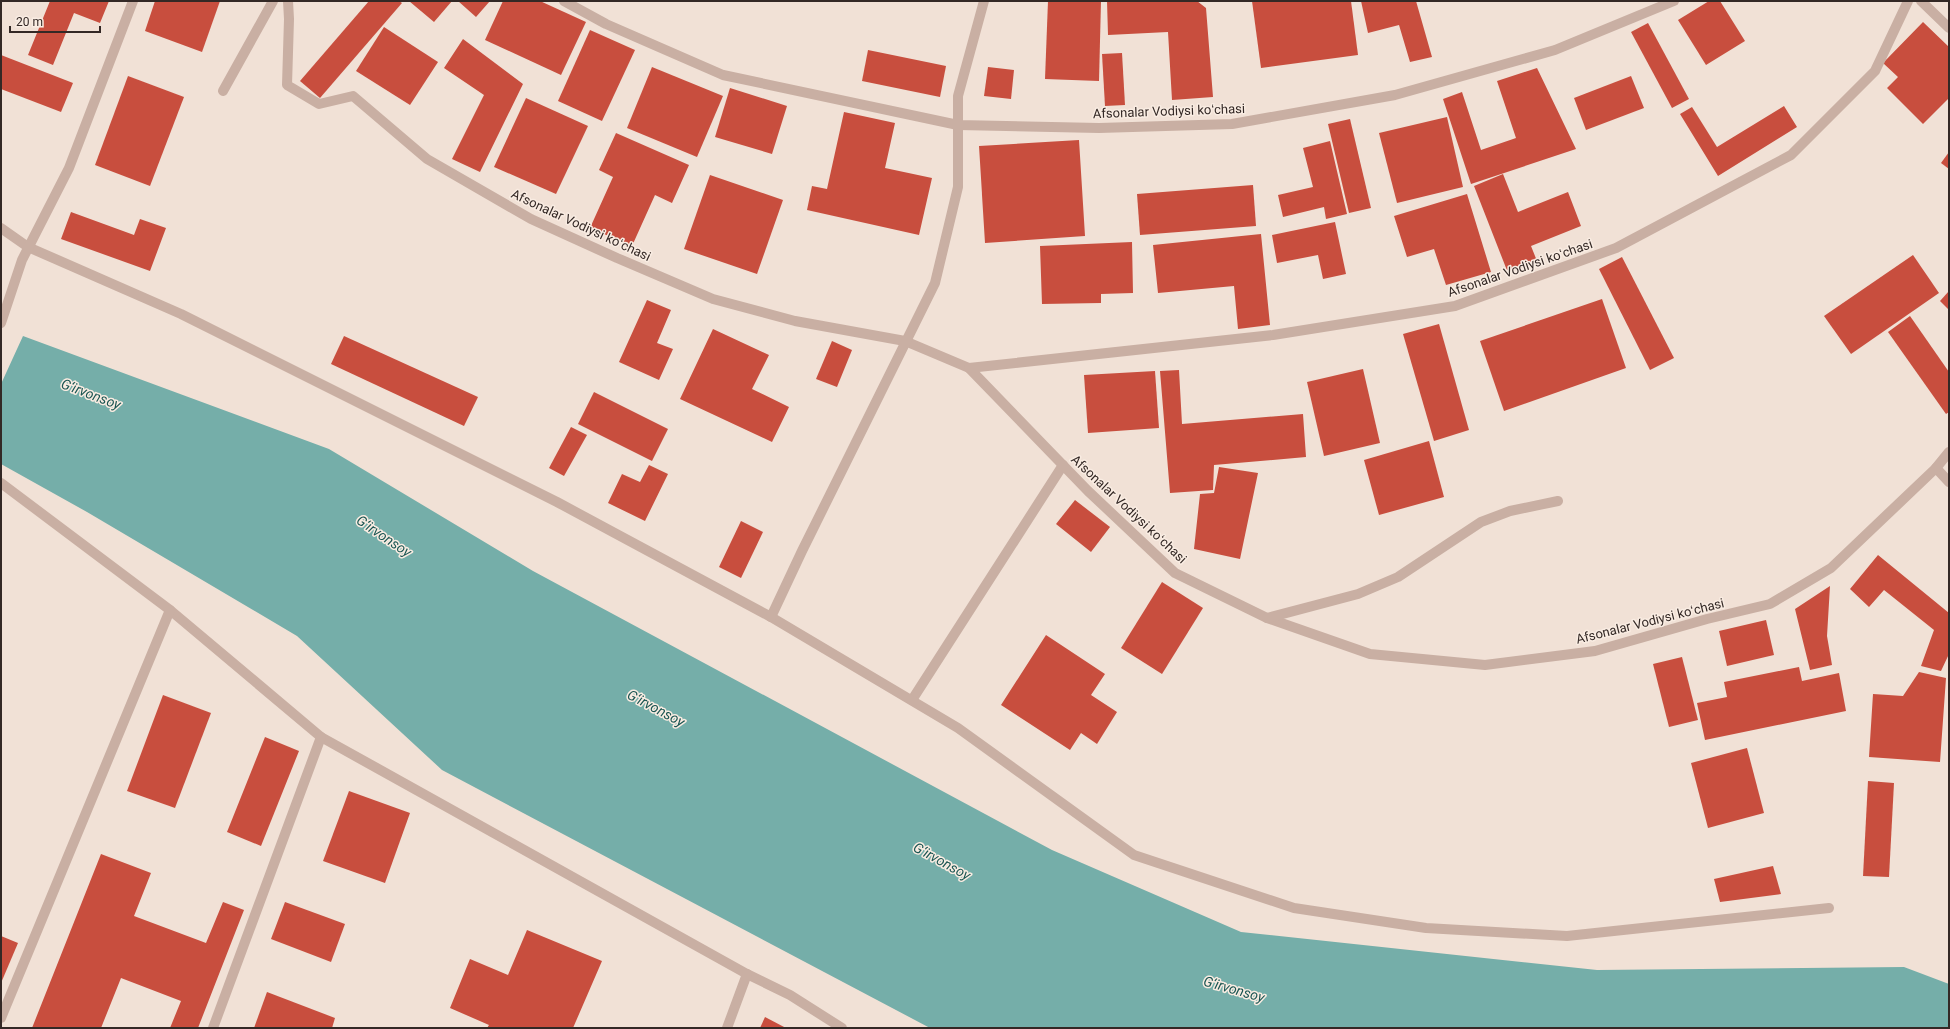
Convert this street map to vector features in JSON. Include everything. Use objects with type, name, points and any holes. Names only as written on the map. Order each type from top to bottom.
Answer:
[{"type":"street","points":[[1,323],[22,260],[69,168],[133,1]]},
{"type":"street","points":[[223,91],[272,1]]},
{"type":"street","name":"Afsonalar Vodiysi koʻchasi","points":[[288,1],[289,19],[287,85],[319,104],[353,96],[427,159],[530,218],[713,299],[796,321],[906,341],[969,368],[1088,491],[1176,573],[1267,618],[1370,654],[1485,665],[1595,651],[1707,619],[1770,604],[1831,568],[1936,468],[1949,452]]},
{"type":"street","name":"Afsonalar Vodiysi koʻchasi","points":[[564,1],[606,24],[723,75],[958,125],[1099,128],[1232,124],[1395,95],[1555,50],[1674,1]]},
{"type":"street","points":[[771,617],[935,283],[958,187],[958,96],[984,1]]},
{"type":"street","name":"Afsonalar Vodiysi koʻchasi","points":[[969,368],[1272,335],[1455,306],[1616,248],[1791,155],[1875,71],[1908,1]]},
{"type":"street","points":[[1921,1],[1949,28]]},
{"type":"street","points":[[1,228],[28,248],[181,314],[557,502],[771,617],[958,728],[1134,855],[1294,908],[1426,928],[1567,936],[1829,908]]},
{"type":"street","points":[[912,700],[1063,465]]},
{"type":"street","points":[[1936,468],[1949,482]]},
{"type":"street","points":[[1,483],[170,610],[321,737],[747,974],[790,995],[842,1028]]},
{"type":"street","points":[[1267,618],[1358,594],[1398,578],[1481,522],[1510,511],[1558,501]]},
{"type":"street","points":[[1,1018],[170,610]]},
{"type":"street","points":[[213,1028],[321,737]]},
{"type":"street","points":[[727,1028],[747,974]]},
{"type":"water","name":"G‘irvonsoy","points":[[23,336],[329,449],[533,571],[1052,850],[1241,932],[1597,970],[1904,967],[1949,984],[1949,1028],[930,1028],[442,770],[297,636],[87,512],[1,464],[1,384]]},
{"type":"building","points":[[50,1],[109,1],[100,23],[74,13],[53,65],[28,55]]},
{"type":"building","points":[[155,1],[220,1],[202,52],[145,31]]},
{"type":"building","points":[[369,1],[399,1],[402,3],[320,98],[300,81]]},
{"type":"building","points":[[409,1],[452,1],[434,22]]},
{"type":"building","points":[[458,1],[490,1],[476,17]]},
{"type":"building","points":[[503,1],[540,1],[586,22],[561,75],[485,40]]},
{"type":"building","points":[[1048,1],[1101,1],[1099,81],[1045,79]]},
{"type":"building","points":[[1107,1],[1197,1],[1206,8],[1213,97],[1172,100],[1168,32],[1108,35]]},
{"type":"building","points":[[1252,1],[1351,1],[1358,55],[1261,68]]},
{"type":"building","points":[[1361,1],[1416,1],[1432,57],[1410,62],[1399,25],[1368,33]]},
{"type":"building","points":[[1709,1],[1720,1],[1745,41],[1706,65],[1678,20]]},
{"type":"building","points":[[1923,22],[1949,47],[1949,98],[1923,124],[1887,88],[1898,77],[1883,63]]},
{"type":"building","points":[[1648,23],[1689,99],[1672,108],[1631,32]]},
{"type":"building","points":[[384,27],[438,62],[410,105],[356,71]]},
{"type":"building","points":[[590,30],[635,50],[602,121],[558,101]]},
{"type":"building","points":[[463,39],[523,84],[480,172],[452,159],[484,95],[444,68]]},
{"type":"building","points":[[868,50],[946,66],[940,97],[862,81]]},
{"type":"building","points":[[1122,53],[1125,105],[1105,106],[1102,54]]},
{"type":"building","points":[[1,55],[73,83],[61,112],[1,89]]},
{"type":"building","points":[[652,67],[723,96],[697,157],[627,128]]},
{"type":"building","points":[[988,67],[1014,70],[1011,99],[984,96]]},
{"type":"building","points":[[1537,68],[1576,149],[1471,184],[1443,99],[1462,92],[1481,150],[1516,138],[1497,81]]},
{"type":"building","points":[[128,76],[184,97],[150,186],[95,165]]},
{"type":"building","points":[[1631,76],[1644,108],[1586,130],[1574,98]]},
{"type":"building","points":[[730,88],[787,106],[772,154],[715,137]]},
{"type":"building","points":[[526,98],[588,126],[556,194],[494,167]]},
{"type":"building","points":[[1784,106],[1797,127],[1718,176],[1680,114],[1692,107],[1717,147]]},
{"type":"building","points":[[844,112],[895,123],[885,168],[932,178],[919,235],[807,210],[812,186],[827,189]]},
{"type":"building","points":[[1447,117],[1463,187],[1397,203],[1379,133]]},
{"type":"building","points":[[1350,119],[1371,208],[1349,213],[1328,124]]},
{"type":"building","points":[[616,133],[689,165],[672,203],[655,195],[632,246],[590,228],[613,177],[599,170]]},
{"type":"building","points":[[1079,140],[1085,236],[985,243],[979,146]]},
{"type":"building","points":[[1330,141],[1347,214],[1326,219],[1324,207],[1283,217],[1278,195],[1313,187],[1303,148]]},
{"type":"building","points":[[1949,152],[1949,169],[1941,163]]},
{"type":"building","points":[[1503,174],[1518,212],[1568,192],[1581,226],[1531,246],[1537,261],[1508,273],[1474,186]]},
{"type":"building","points":[[710,175],[783,200],[757,274],[684,249]]},
{"type":"building","points":[[1253,185],[1256,226],[1140,235],[1137,194]]},
{"type":"building","points":[[1467,194],[1491,272],[1446,285],[1434,249],[1407,257],[1394,216]]},
{"type":"building","points":[[71,212],[134,235],[140,219],[166,228],[150,271],[61,239]]},
{"type":"building","points":[[1335,222],[1346,274],[1323,279],[1318,255],[1277,263],[1272,235]]},
{"type":"building","points":[[1261,234],[1270,325],[1238,329],[1234,286],[1158,293],[1153,245]]},
{"type":"building","points":[[1132,242],[1133,293],[1101,294],[1101,303],[1042,304],[1040,246]]},
{"type":"building","points":[[1913,255],[1939,293],[1851,354],[1824,316]]},
{"type":"building","points":[[1622,257],[1674,358],[1650,370],[1599,269]]},
{"type":"building","points":[[1949,291],[1949,310],[1940,301]]},
{"type":"building","points":[[1602,299],[1626,368],[1504,411],[1480,341]]},
{"type":"building","points":[[647,300],[671,310],[657,343],[673,349],[659,380],[619,362]]},
{"type":"building","points":[[1910,316],[1949,372],[1949,412],[1946,414],[1888,332]]},
{"type":"building","points":[[1439,324],[1469,430],[1434,441],[1403,334]]},
{"type":"building","points":[[713,329],[769,355],[752,389],[789,407],[772,442],[680,399]]},
{"type":"building","points":[[344,336],[478,397],[464,426],[331,364]]},
{"type":"building","points":[[832,341],[852,350],[837,387],[816,379]]},
{"type":"building","points":[[1363,369],[1380,443],[1324,456],[1307,382]]},
{"type":"building","points":[[1179,370],[1182,424],[1303,414],[1306,457],[1214,465],[1213,490],[1170,493],[1160,371]]},
{"type":"building","points":[[1155,371],[1159,428],[1088,433],[1084,375]]},
{"type":"building","points":[[594,392],[668,429],[652,461],[578,424]]},
{"type":"building","points":[[571,427],[587,435],[564,476],[549,468]]},
{"type":"building","points":[[1429,441],[1444,497],[1379,515],[1364,460]]},
{"type":"building","points":[[649,465],[668,474],[645,521],[608,503],[622,474],[640,482]]},
{"type":"building","points":[[1219,467],[1258,473],[1240,559],[1194,549],[1200,494],[1214,493]]},
{"type":"building","points":[[1075,500],[1110,527],[1091,552],[1056,524]]},
{"type":"building","points":[[741,521],[763,532],[741,578],[719,567]]},
{"type":"building","points":[[1878,555],[1949,613],[1949,654],[1941,671],[1921,666],[1934,630],[1884,590],[1869,607],[1850,589]]},
{"type":"building","points":[[1162,582],[1203,608],[1162,674],[1121,648]]},
{"type":"building","points":[[1830,586],[1827,636],[1832,665],[1810,670],[1795,609]]},
{"type":"building","points":[[1766,620],[1774,655],[1727,666],[1719,631]]},
{"type":"building","points":[[1046,635],[1105,674],[1091,695],[1117,712],[1097,744],[1081,733],[1070,750],[1001,705]]},
{"type":"building","points":[[1682,657],[1698,720],[1669,727],[1653,664]]},
{"type":"building","points":[[1799,667],[1802,681],[1839,673],[1846,711],[1705,740],[1697,703],[1727,697],[1724,682]]},
{"type":"building","points":[[1919,672],[1946,678],[1940,762],[1869,757],[1873,694],[1903,696]]},
{"type":"building","points":[[163,695],[211,713],[175,808],[127,791]]},
{"type":"building","points":[[265,737],[299,751],[261,846],[227,832]]},
{"type":"building","points":[[1747,748],[1764,813],[1708,828],[1691,763]]},
{"type":"building","points":[[1868,781],[1894,783],[1889,877],[1863,876]]},
{"type":"building","points":[[349,791],[410,813],[385,883],[323,861]]},
{"type":"building","points":[[101,854],[151,873],[134,916],[206,943],[223,902],[244,910],[198,1028],[170,1028],[181,1001],[121,978],[101,1028],[32,1028]]},
{"type":"building","points":[[1773,866],[1781,894],[1720,902],[1714,879]]},
{"type":"building","points":[[285,902],[345,924],[331,962],[271,939]]},
{"type":"building","points":[[527,930],[602,961],[573,1028],[487,1028],[489,1025],[450,1008],[470,959],[508,975]]},
{"type":"building","points":[[1,936],[18,943],[1,983]]},
{"type":"building","points":[[267,992],[335,1018],[332,1028],[254,1028]]},
{"type":"building","points":[[765,1017],[786,1028],[760,1028]]}]
